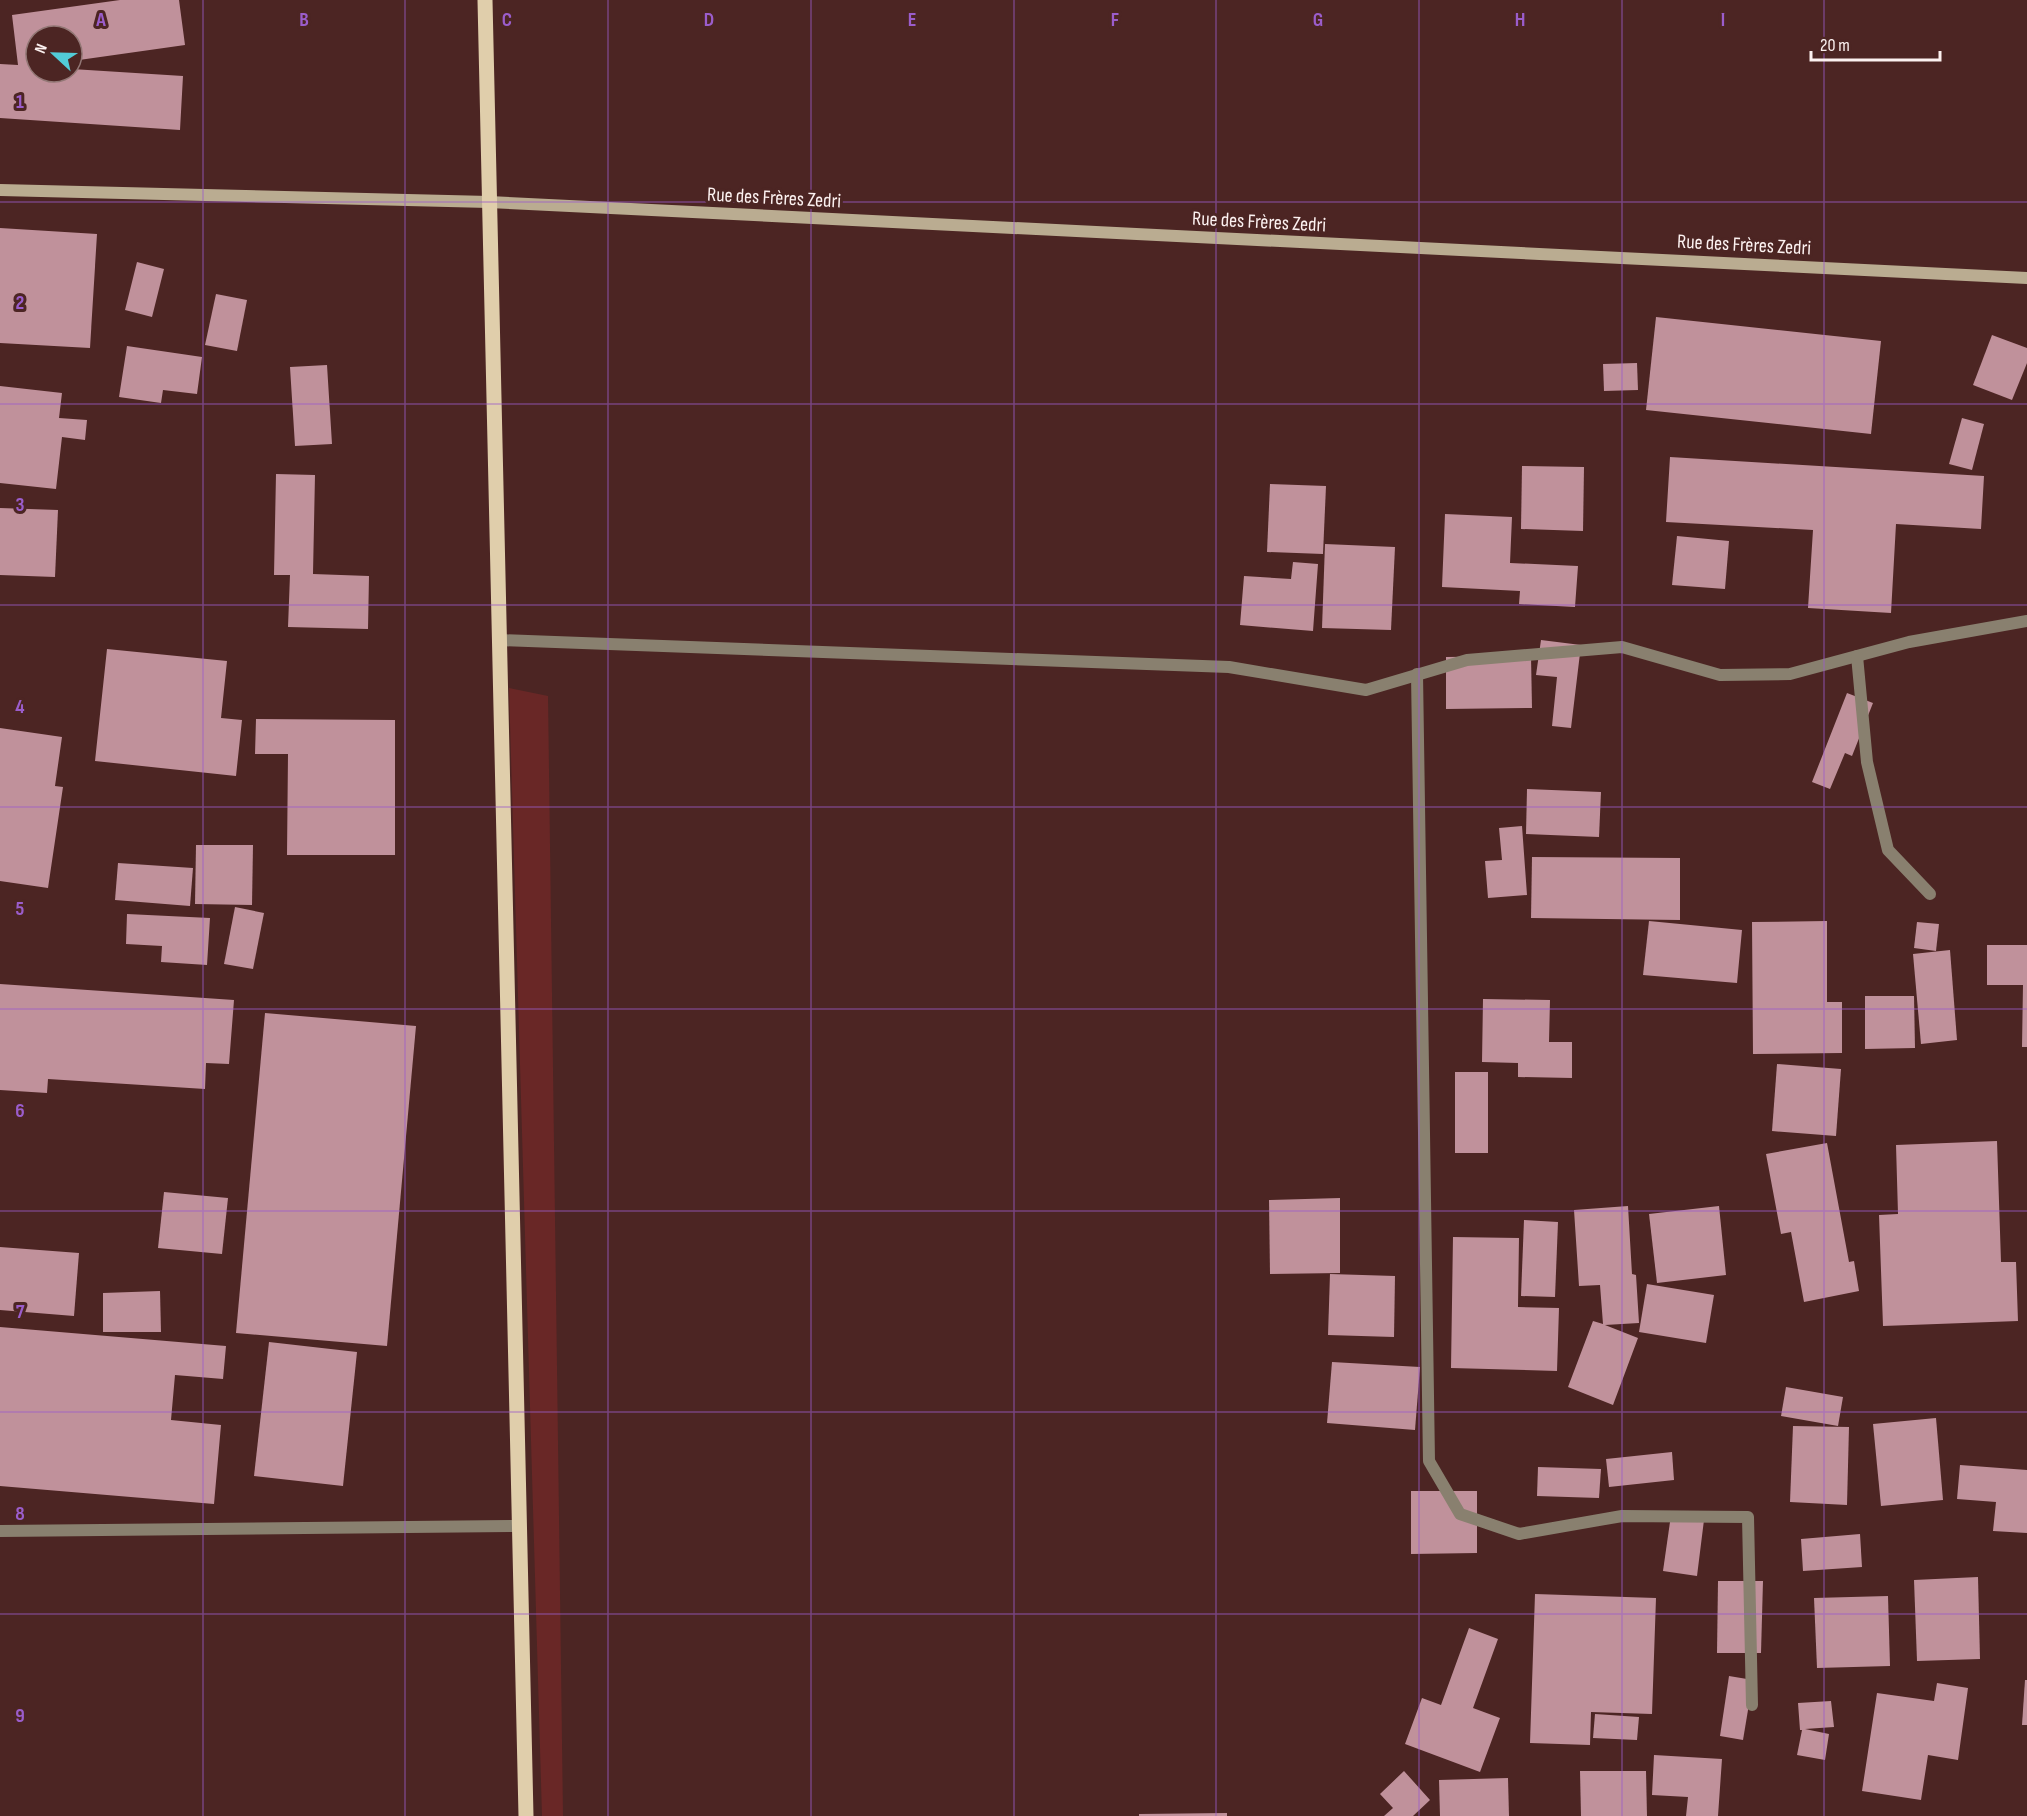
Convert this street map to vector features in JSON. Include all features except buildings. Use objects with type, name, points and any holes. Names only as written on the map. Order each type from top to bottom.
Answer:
[{"type":"main road","points":[[486,0],[526,1816]]},
{"type":"main road","name":"Rue des Frères Zedri","points":[[0,190],[489,202],[2027,278]]},
{"type":"street","points":[[499,640],[1229,667],[1366,690],[1467,660],[1622,646],[1720,675],[1790,674],[1909,642],[2027,621]]},
{"type":"street","points":[[1857,656],[1867,762],[1888,850],[1930,894]]},
{"type":"street","points":[[1417,674],[1429,1461],[1460,1514],[1519,1534],[1622,1516],[1748,1517],[1752,1705]]},
{"type":"street","points":[[0,1531],[519,1527]]},
{"type":"shaded area","points":[[509,688],[548,696],[563,1816],[542,1816]]}]
